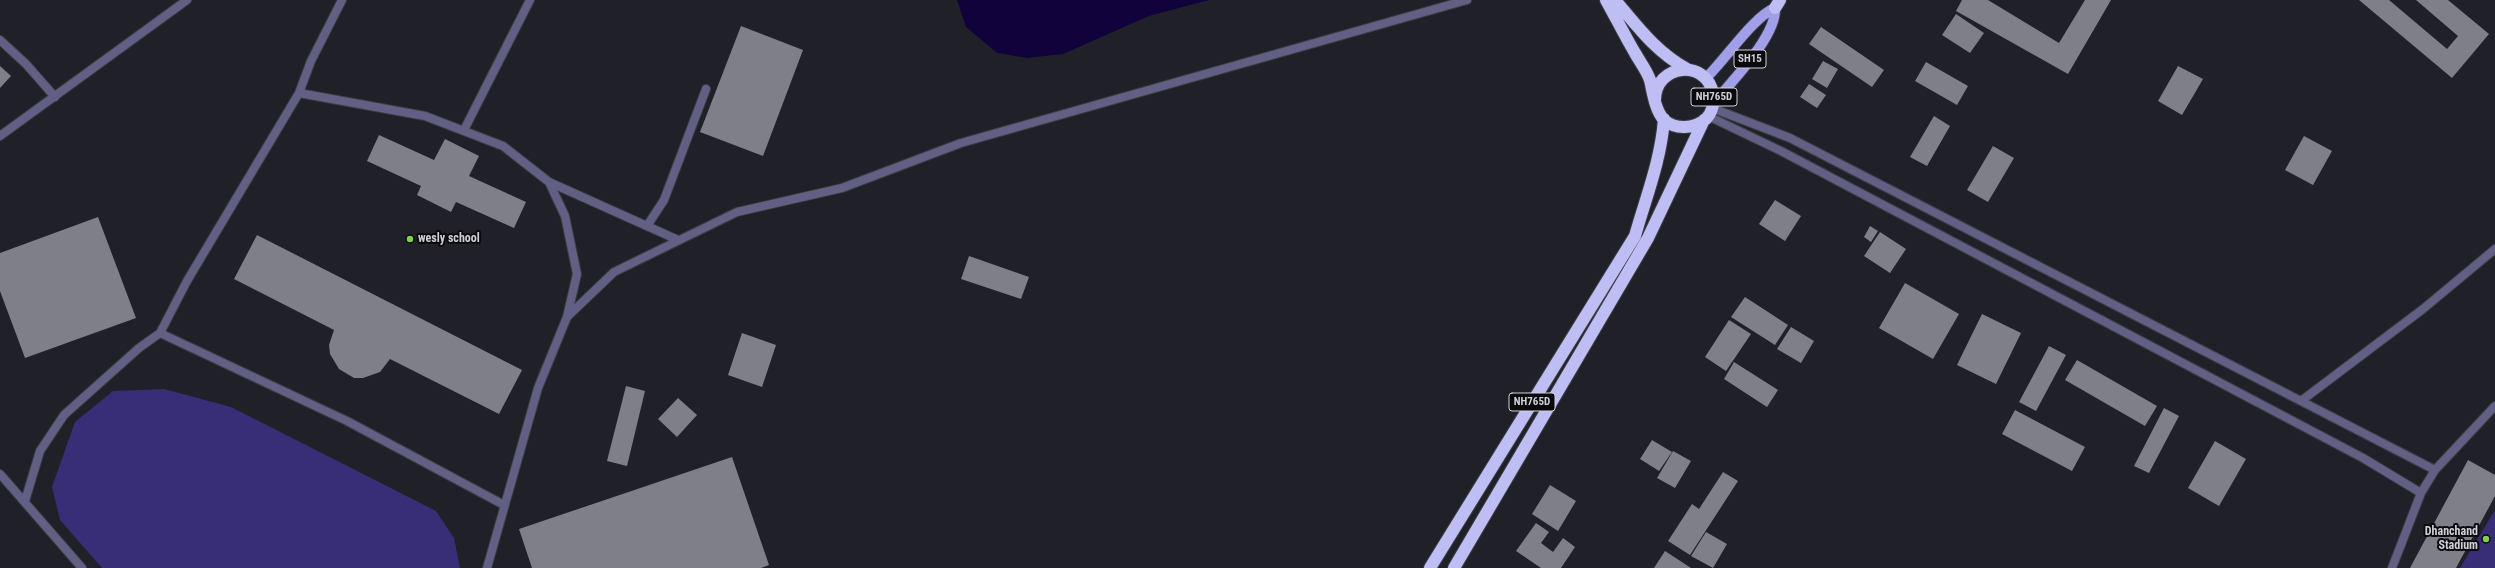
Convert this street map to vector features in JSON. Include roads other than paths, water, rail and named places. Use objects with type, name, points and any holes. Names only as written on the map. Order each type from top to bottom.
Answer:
[{"type":"highway","points":[[1606,0],[1649,77],[1657,110],[1664,119]]},
{"type":"highway","name":"NH765D","points":[[1454,568],[1648,238],[1710,112],[1712,90],[1706,78],[1697,72],[1687,69],[1668,59],[1651,43],[1615,0]]},
{"type":"highway","points":[[1655,100],[1657,89],[1662,79],[1671,72],[1687,69]]},
{"type":"highway","name":"NH765D","points":[[1430,568],[1635,236],[1650,181],[1658,163],[1664,119],[1671,124],[1684,127],[1697,125],[1710,112]]},
{"type":"main road","points":[[1706,78],[1721,64],[1761,16],[1778,4]]},
{"type":"main road","name":"SH15","points":[[1710,112],[1771,29],[1776,18],[1778,4]]},
{"type":"street","points":[[0,136],[187,0]]},
{"type":"street","points":[[25,501],[40,451],[64,415],[139,348],[160,333],[187,281],[299,93],[311,61],[342,0]]},
{"type":"street","points":[[464,130],[530,0]]},
{"type":"street","points":[[567,317],[614,272],[737,212],[842,188],[961,143],[1467,0]]},
{"type":"street","points":[[0,40],[26,64],[55,97]]},
{"type":"street","points":[[647,226],[664,200],[706,89]]},
{"type":"street","points":[[299,93],[425,116],[464,130],[503,146],[549,182],[678,240]]},
{"type":"street","points":[[1710,112],[1790,138],[2435,470]]},
{"type":"street","points":[[1710,112],[1781,151],[2349,450],[2421,493]]},
{"type":"street","points":[[487,568],[538,388],[567,317],[577,274],[565,216],[549,182]]},
{"type":"street","points":[[2301,401],[2423,309],[2495,250]]},
{"type":"street","points":[[160,333],[347,421],[504,505]]},
{"type":"street","points":[[2392,568],[2421,493],[2435,470],[2495,406]]},
{"type":"street","points":[[0,474],[82,568]]},
{"type":"place","name":"wesly school","points":[[410,239]]},
{"type":"place","name":"Dhanchand Stadium","points":[[2486,539]]}]
